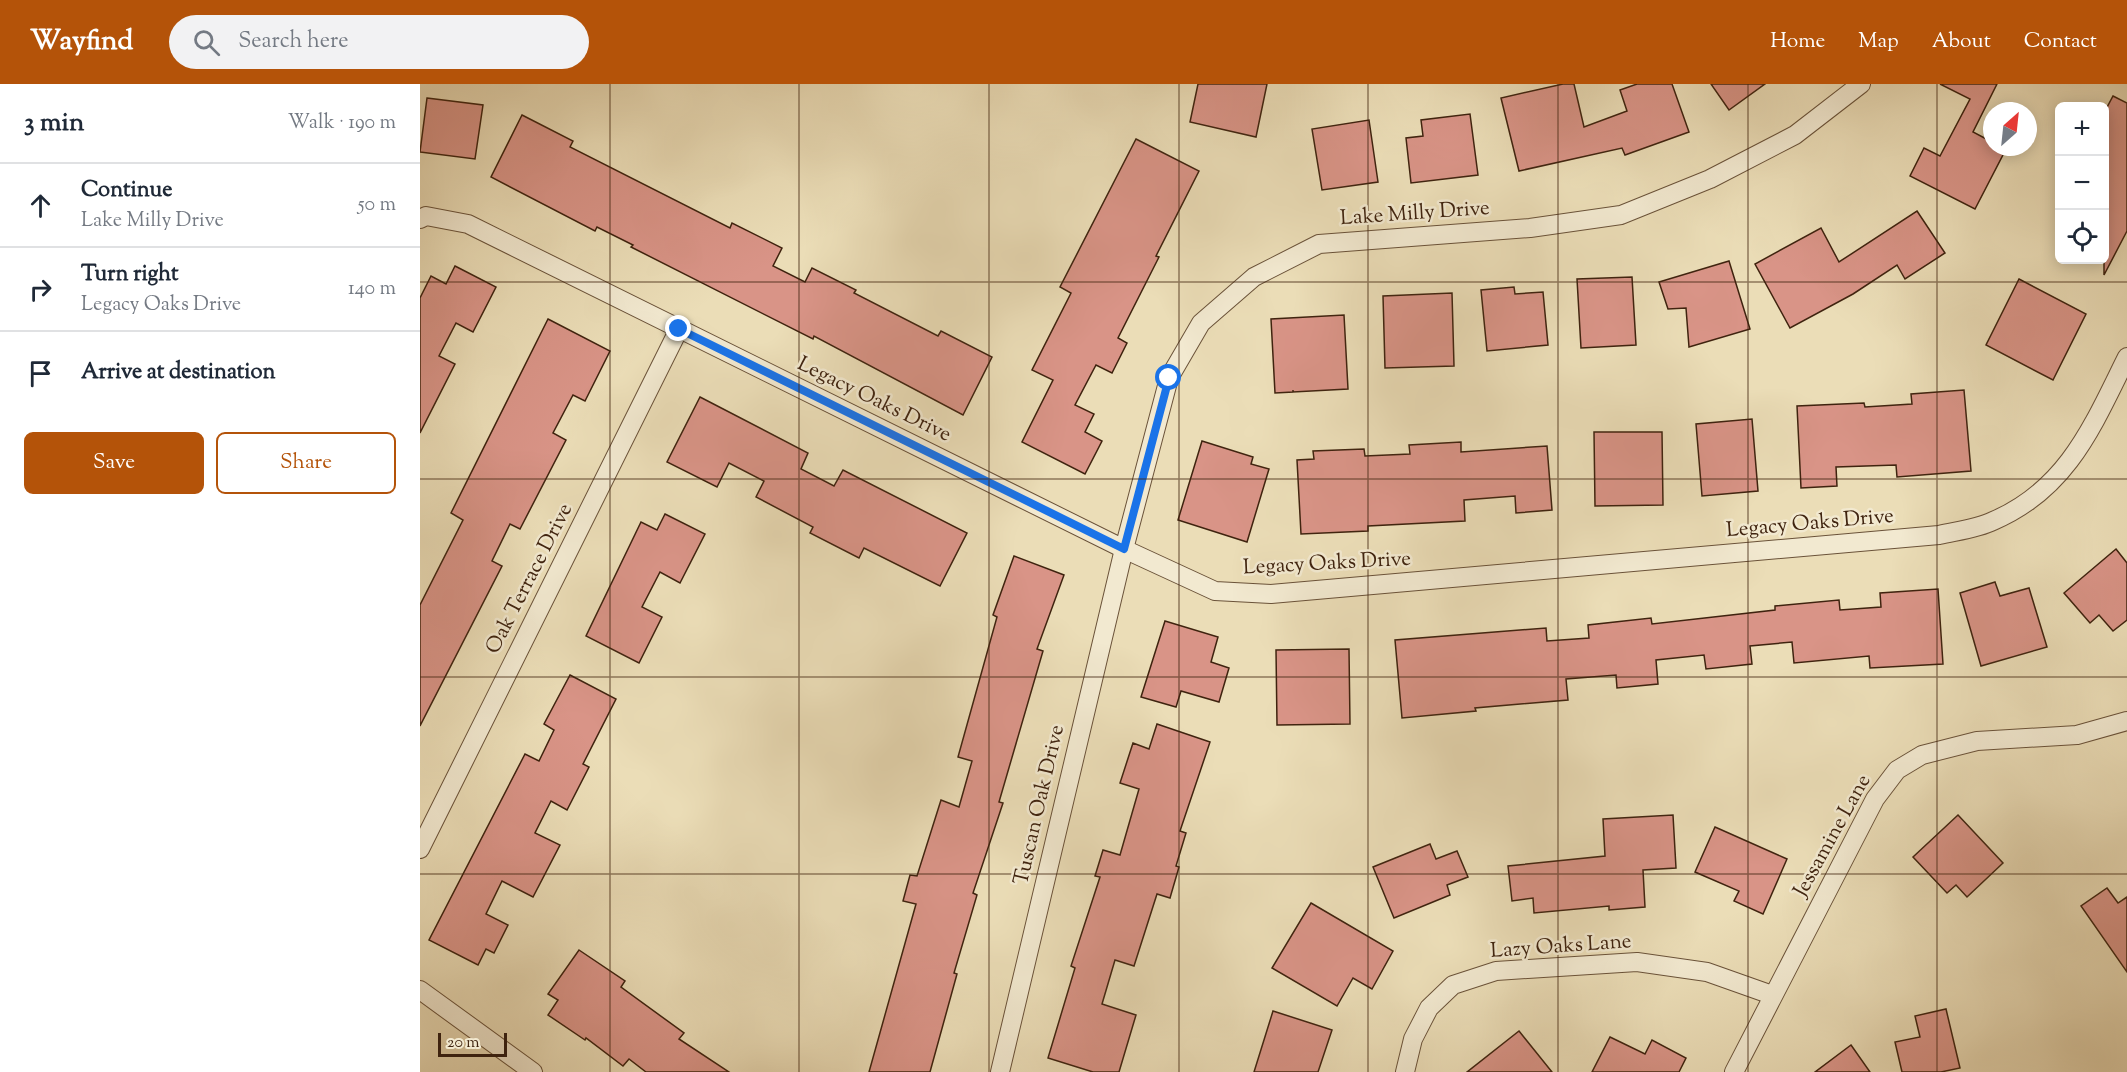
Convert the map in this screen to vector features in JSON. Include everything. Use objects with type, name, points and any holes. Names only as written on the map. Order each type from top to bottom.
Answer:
[{"type":"street","name":"Lake Milly Drive","points":[[1124,549],[1169,378],[1201,323],[1254,278],[1319,244],[1530,228],[1621,215],[1710,179],[1795,135],[1861,84]]},
{"type":"street","name":"Legacy Oaks Drive","points":[[420,219],[426,216],[468,224],[1124,549],[1215,591],[1271,594],[1939,535],[1992,522],[2031,501],[2056,479],[2086,437],[2127,357]]},
{"type":"street","name":"Oak Terrace Drive","points":[[420,849],[425,827],[679,329]]},
{"type":"street","name":"Tuscan Oak Drive","points":[[1000,1072],[1124,549]]},
{"type":"street","name":"Jessamine Lane","points":[[1734,1072],[1875,799],[1897,770],[1922,755],[1977,741],[2077,735],[2127,721]]},
{"type":"street","name":"Lazy Oaks Lane","points":[[1405,1072],[1413,1039],[1429,1008],[1454,985],[1496,971],[1637,962],[1707,972],[1772,995]]},
{"type":"street","points":[[420,990],[533,1072]]},
{"type":"building","points":[[1198,84],[1267,84],[1256,137],[1190,122]]},
{"type":"building","points":[[1563,84],[1574,84],[1584,127],[1627,111],[1620,90],[1637,84],[1672,84],[1689,132],[1625,155],[1622,148],[1519,171],[1501,98]]},
{"type":"building","points":[[1711,84],[1765,84],[1729,110]]},
{"type":"building","points":[[1940,84],[1997,84],[1988,102],[1983,102],[1983,112],[1973,132],[1983,137],[1983,156],[2002,156],[1975,209],[1910,176],[1924,148],[1940,156],[1970,99]]},
{"type":"building","points":[[2113,96],[2127,103],[2127,231],[2104,275],[2104,264],[2109,264],[2109,104]]},
{"type":"building","points":[[427,98],[483,105],[475,159],[420,152]]},
{"type":"building","points":[[1470,114],[1478,175],[1411,183],[1406,138],[1423,136],[1421,120]]},
{"type":"building","points":[[522,115],[573,141],[570,147],[730,228],[732,223],[782,248],[773,266],[805,282],[812,268],[856,290],[854,293],[938,336],[941,331],[992,357],[963,415],[814,336],[813,339],[631,247],[633,245],[597,227],[595,231],[491,177]]},
{"type":"building","points":[[1369,120],[1378,182],[1322,190],[1312,129]]},
{"type":"building","points":[[1136,139],[1199,171],[1118,338],[1127,343],[1112,373],[1096,365],[1075,405],[1094,414],[1085,432],[1102,441],[1085,474],[1022,442],[1053,380],[1032,370],[1071,293],[1060,287]]},
{"type":"building","points":[[1917,211],[1945,253],[1905,279],[1897,265],[1853,294],[1790,328],[1755,264],[1821,228],[1839,262]]},
{"type":"building","points":[[1729,261],[1750,329],[1689,347],[1686,308],[1668,309],[1659,282]]},
{"type":"building","points":[[455,266],[496,287],[473,332],[456,323],[439,356],[455,364],[420,433],[420,298],[431,276],[446,284]]},
{"type":"building","points":[[1632,277],[1636,345],[1581,348],[1577,279]]},
{"type":"building","points":[[2019,279],[2086,314],[2053,380],[1986,345]]},
{"type":"building","points":[[1514,287],[1515,294],[1543,292],[1548,345],[1487,351],[1481,290]]},
{"type":"building","points":[[1452,293],[1454,366],[1385,368],[1383,296]]},
{"type":"building","points":[[1344,315],[1348,389],[1275,393],[1271,319]]},
{"type":"building","points":[[548,319],[610,351],[585,401],[573,395],[553,433],[566,440],[520,529],[510,524],[492,561],[502,566],[420,726],[420,605],[463,520],[451,513]]},
{"type":"building","points":[[1964,390],[1971,471],[1897,477],[1896,465],[1836,467],[1837,486],[1801,488],[1797,406],[1864,403],[1865,407],[1912,404],[1911,394]]},
{"type":"building","points":[[700,397],[808,453],[801,469],[834,486],[843,470],[967,533],[940,586],[864,548],[859,558],[810,533],[813,527],[756,497],[764,481],[729,463],[717,487],[667,462]]},
{"type":"building","points":[[1752,419],[1758,491],[1702,496],[1696,424]]},
{"type":"building","points":[[1594,432],[1662,432],[1663,505],[1595,506]]},
{"type":"building","points":[[1202,441],[1253,457],[1251,464],[1269,469],[1247,542],[1178,520]]},
{"type":"building","points":[[1461,442],[1461,452],[1547,446],[1552,510],[1516,513],[1515,496],[1464,500],[1465,521],[1368,526],[1368,531],[1301,534],[1297,460],[1314,459],[1313,451],[1364,449],[1365,456],[1410,454],[1409,445]]},
{"type":"building","points":[[665,514],[705,534],[680,583],[660,572],[642,607],[662,617],[639,663],[586,636],[641,522],[657,530]]},
{"type":"building","points":[[2116,549],[2127,563],[2127,620],[2113,631],[2099,615],[2090,623],[2064,593]]},
{"type":"building","points":[[1014,556],[1064,575],[1037,649],[1043,651],[999,802],[1003,803],[973,893],[977,895],[954,973],[957,974],[930,1072],[869,1072],[916,904],[903,901],[910,875],[917,876],[941,800],[959,807],[972,761],[958,757],[997,617],[993,615]]},
{"type":"building","points":[[1995,582],[2000,596],[2029,588],[2047,647],[1981,666],[1960,593]]},
{"type":"building","points":[[1938,589],[1943,664],[1870,668],[1869,656],[1794,663],[1792,642],[1750,646],[1752,664],[1706,669],[1704,655],[1656,660],[1658,684],[1617,688],[1616,675],[1566,679],[1568,700],[1475,708],[1476,711],[1402,718],[1395,640],[1546,628],[1547,641],[1589,638],[1588,625],[1651,618],[1652,624],[1775,610],[1775,606],[1839,600],[1840,610],[1881,607],[1880,593]]},
{"type":"building","points":[[1165,621],[1218,637],[1211,662],[1229,668],[1219,702],[1181,691],[1176,707],[1141,697]]},
{"type":"building","points":[[1349,649],[1350,724],[1277,725],[1276,650]]},
{"type":"building","points":[[570,675],[616,699],[583,764],[589,767],[567,810],[551,801],[535,833],[560,845],[533,897],[502,881],[486,914],[508,925],[494,953],[486,949],[478,965],[429,940],[525,754],[539,761],[554,730],[544,724]]},
{"type":"building","points":[[1157,724],[1210,742],[1180,831],[1186,833],[1176,866],[1179,867],[1170,898],[1157,894],[1134,966],[1115,960],[1102,1004],[1136,1015],[1119,1072],[1093,1072],[1048,1058],[1075,968],[1071,966],[1100,877],[1095,876],[1103,850],[1120,855],[1139,789],[1120,783],[1133,743],[1149,749]]},
{"type":"building","points":[[1673,815],[1676,868],[1643,870],[1645,907],[1609,910],[1609,906],[1534,913],[1533,898],[1512,901],[1508,866],[1605,856],[1603,819]]},
{"type":"building","points":[[1958,815],[2003,863],[1967,897],[1956,885],[1947,893],[1913,857]]},
{"type":"building","points":[[1715,827],[1787,859],[1763,914],[1734,901],[1739,891],[1695,872]]},
{"type":"building","points":[[1430,844],[1436,859],[1457,851],[1468,877],[1447,885],[1450,895],[1394,918],[1373,867]]},
{"type":"building","points":[[2107,888],[2118,903],[2127,897],[2127,972],[2081,906]]},
{"type":"building","points":[[1311,903],[1393,951],[1372,989],[1353,978],[1337,1006],[1272,968]]},
{"type":"building","points":[[579,950],[625,981],[621,987],[684,1033],[679,1039],[729,1072],[646,1072],[629,1059],[623,1066],[586,1038],[585,1040],[548,1015],[558,1000],[548,994]]},
{"type":"building","points":[[1946,1009],[1960,1068],[1941,1072],[1902,1072],[1895,1042],[1920,1037],[1915,1016]]},
{"type":"building","points":[[1273,1011],[1332,1030],[1318,1072],[1254,1072]]},
{"type":"building","points":[[1519,1031],[1552,1072],[1467,1072]]},
{"type":"building","points":[[1610,1037],[1645,1054],[1652,1040],[1686,1058],[1679,1072],[1592,1072]]},
{"type":"building","points":[[1851,1045],[1870,1072],[1815,1072]]},
{"type":"route","points":[[679,329],[1124,549],[1169,378]]}]
